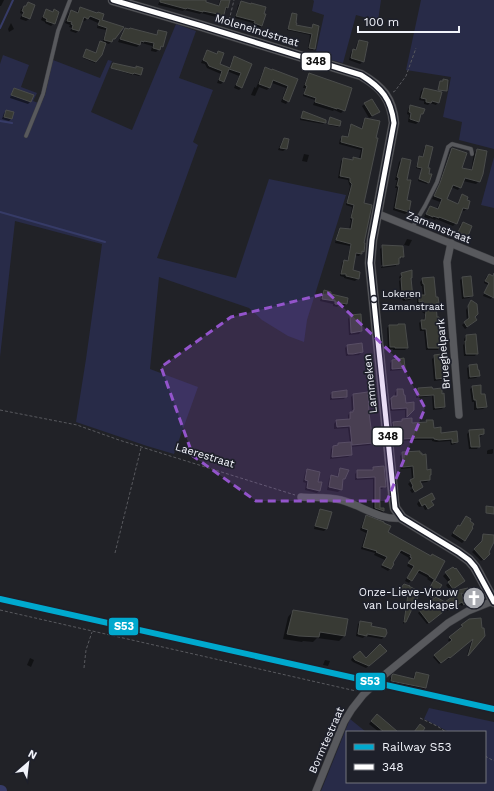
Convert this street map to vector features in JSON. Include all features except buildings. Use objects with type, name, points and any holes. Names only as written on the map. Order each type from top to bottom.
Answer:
[{"type":"street","name":"Moleneindstraat","points":[[113,0],[136,3],[361,75],[372,81],[386,95],[393,113],[394,123],[376,213]]},
{"type":"street","name":"Zamanstraat","points":[[376,213],[494,261]]},
{"type":"street","name":"Lammeken","points":[[376,213],[370,250],[370,263],[394,502],[395,508],[402,518]]},
{"type":"street","name":"Brueghelpark","points":[[451,244],[447,262],[459,415]]},
{"type":"street","points":[[301,497],[340,500],[378,515],[396,519],[402,518],[469,560],[475,567],[494,602]]},
{"type":"street","name":"Bormtestraat","points":[[316,791],[344,722],[365,693],[383,676],[448,622],[468,611],[494,602]]},
{"type":"lane","points":[[26,136],[43,94],[58,31],[70,0]]},
{"type":"lane","points":[[412,228],[437,182],[448,147],[452,144],[471,149],[472,154]]},
{"type":"path","points":[[226,33],[234,0]]},
{"type":"path","points":[[386,95],[395,91],[406,76],[416,48]]},
{"type":"path","name":"Laerestraat","points":[[0,410],[77,425],[119,440],[301,497]]},
{"type":"path","points":[[115,553],[142,447]]},
{"type":"path","points":[[0,610],[365,693]]},
{"type":"path","points":[[84,668],[86,650],[92,631]]},
{"type":"path","points":[[420,718],[444,731]]},
{"type":"highlighted area","points":[[328,293],[400,361],[425,408],[387,501],[256,501],[193,456],[161,367],[231,317]]},
{"type":"shaded area","points":[[313,0],[381,0],[378,21],[356,15],[343,63],[315,56],[324,15],[312,11]]},
{"type":"shaded area","points":[[421,0],[494,0],[494,149],[459,140],[462,122],[443,117],[451,77],[406,70]]},
{"type":"shaded area","points":[[176,24],[196,31],[179,78],[213,90],[193,142],[198,145],[157,258],[236,278],[269,179],[346,195],[307,320],[304,342],[288,336],[262,320],[249,308],[159,277],[150,369],[198,387],[174,454],[76,422],[102,244],[15,221],[0,357],[0,64],[3,55],[29,65],[21,87],[37,93],[33,101],[41,104],[45,95],[53,60],[100,78],[108,60],[112,61],[91,112],[132,130]]},
{"type":"shaded area","points":[[494,157],[494,208],[481,205]]},
{"type":"shaded area","points":[[429,708],[494,722],[494,791],[321,791],[350,719],[365,731],[346,731],[346,783],[486,783],[486,731],[447,731],[424,719]]},
{"type":"waterway","points":[[0,28],[13,0]]},
{"type":"waterway","points":[[0,121],[12,123]]},
{"type":"waterway","points":[[0,212],[105,242]]},
{"type":"rail line","name":"S53","points":[[0,599],[494,709]]},
{"type":"transit line","name":"348","points":[[113,0],[361,75],[375,85],[388,101],[391,107],[394,123],[372,240],[370,263],[395,508],[402,518],[469,560],[475,567],[494,602]]},
{"type":"place","name":"Lokeren Zamanstraat","points":[[374,299]]},
{"type":"place","name":"Onze-Lieve-Vrouw van Lourdeskapel","points":[[474,598]]}]
